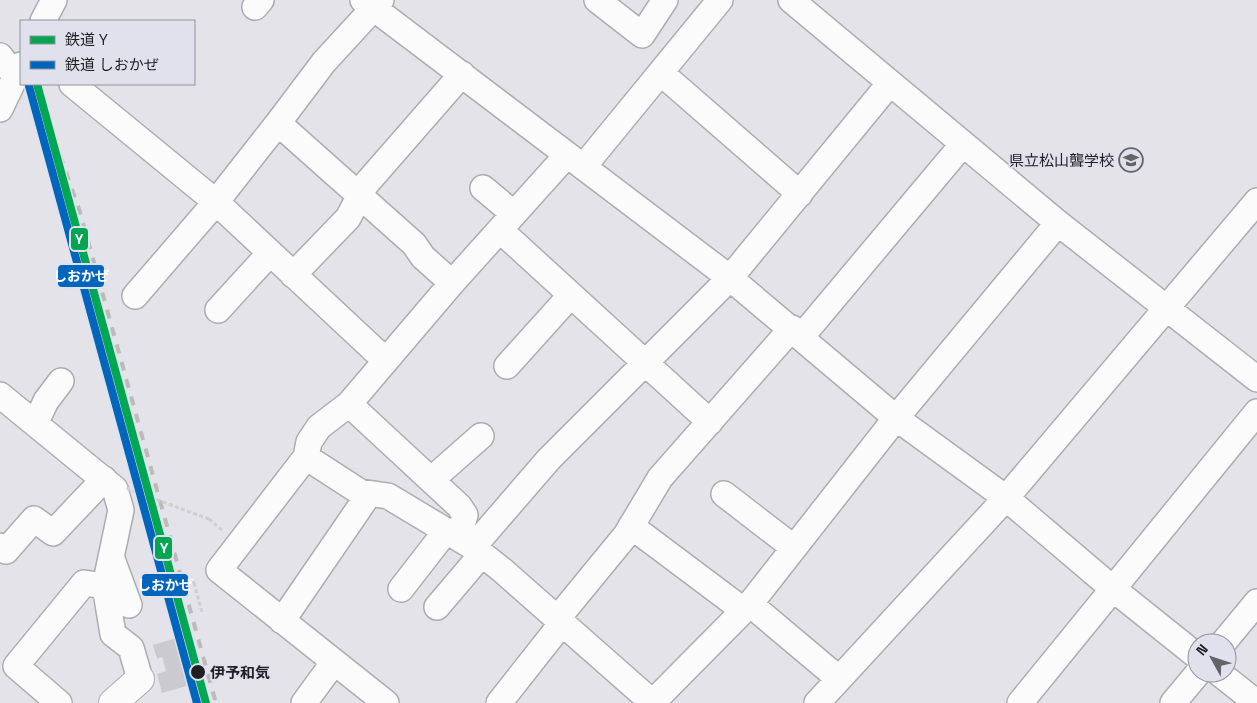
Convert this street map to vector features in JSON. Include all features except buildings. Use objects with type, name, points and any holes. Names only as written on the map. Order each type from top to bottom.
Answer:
[{"type":"main road","points":[[113,703],[140,679]]},
{"type":"street","points":[[44,20],[54,0]]},
{"type":"street","points":[[597,0],[642,35],[665,0]]},
{"type":"street","points":[[386,703],[219,570],[306,457],[309,442],[319,427],[350,404],[385,360],[507,222],[575,160],[661,73],[720,0]]},
{"type":"street","points":[[791,0],[1058,223],[1257,379]]},
{"type":"street","points":[[135,296],[216,202],[372,3],[730,278],[797,332],[896,418],[1006,498],[1112,588],[1187,648]]},
{"type":"street","points":[[0,56],[19,71],[0,110]]},
{"type":"street","points":[[661,73],[800,194]]},
{"type":"street","points":[[293,275],[348,218],[360,194],[462,74]]},
{"type":"street","points":[[350,404],[459,506],[465,515],[465,542],[444,612],[404,584],[465,542],[730,278],[890,83]]},
{"type":"street","points":[[73,85],[216,202],[385,360]]},
{"type":"street","points":[[278,123],[360,194],[414,244],[423,257],[452,284]]},
{"type":"street","points":[[499,703],[631,526],[660,478],[710,422],[797,332],[963,144]]},
{"type":"street","points":[[483,188],[507,222],[570,296],[644,365],[710,422]]},
{"type":"street","points":[[817,703],[838,678],[1006,498],[1168,309],[1257,201]]},
{"type":"street","points":[[306,457],[360,492],[388,496],[465,542],[560,621],[652,703],[747,607],[896,418],[1058,223]]},
{"type":"street","points":[[218,310],[270,253]]},
{"type":"street","points":[[507,366],[570,296]]},
{"type":"street","points":[[36,422],[46,401],[61,381]]},
{"type":"street","points":[[0,395],[36,422],[115,489],[120,510],[106,586],[113,634],[132,648],[140,679]]},
{"type":"street","points":[[1020,703],[1257,412]]},
{"type":"street","points":[[431,480],[481,436]]},
{"type":"street","points":[[0,546],[6,551],[34,518],[52,533],[104,479]]},
{"type":"street","points":[[282,620],[369,494]]},
{"type":"street","points":[[724,494],[794,548]]},
{"type":"street","points":[[631,526],[747,607],[838,678]]},
{"type":"street","points":[[112,557],[129,605]]},
{"type":"street","points":[[59,703],[8,660],[84,583],[106,586]]},
{"type":"street","points":[[1231,633],[1257,602]]},
{"type":"street","points":[[304,703],[334,662]]},
{"type":"street","points":[[1174,703],[1190,683]]},
{"type":"street","points":[[1232,683],[1257,703]]},
{"type":"path","points":[[128,487],[128,489],[210,519],[231,538]]},
{"type":"path","points":[[176,620],[167,588],[194,580],[202,612]]},
{"type":"railway","points":[[42,104],[80,212],[216,703]]},
{"type":"rail line","name":"Y","points":[[37,85],[206,703]]},
{"type":"rail line","name":"しおかぜ","points":[[29,86],[197,703]]},
{"type":"place","name":"県立松山聾学校","points":[[1131,160]]},
{"type":"place","name":"伊予和気","points":[[198,672]]}]
